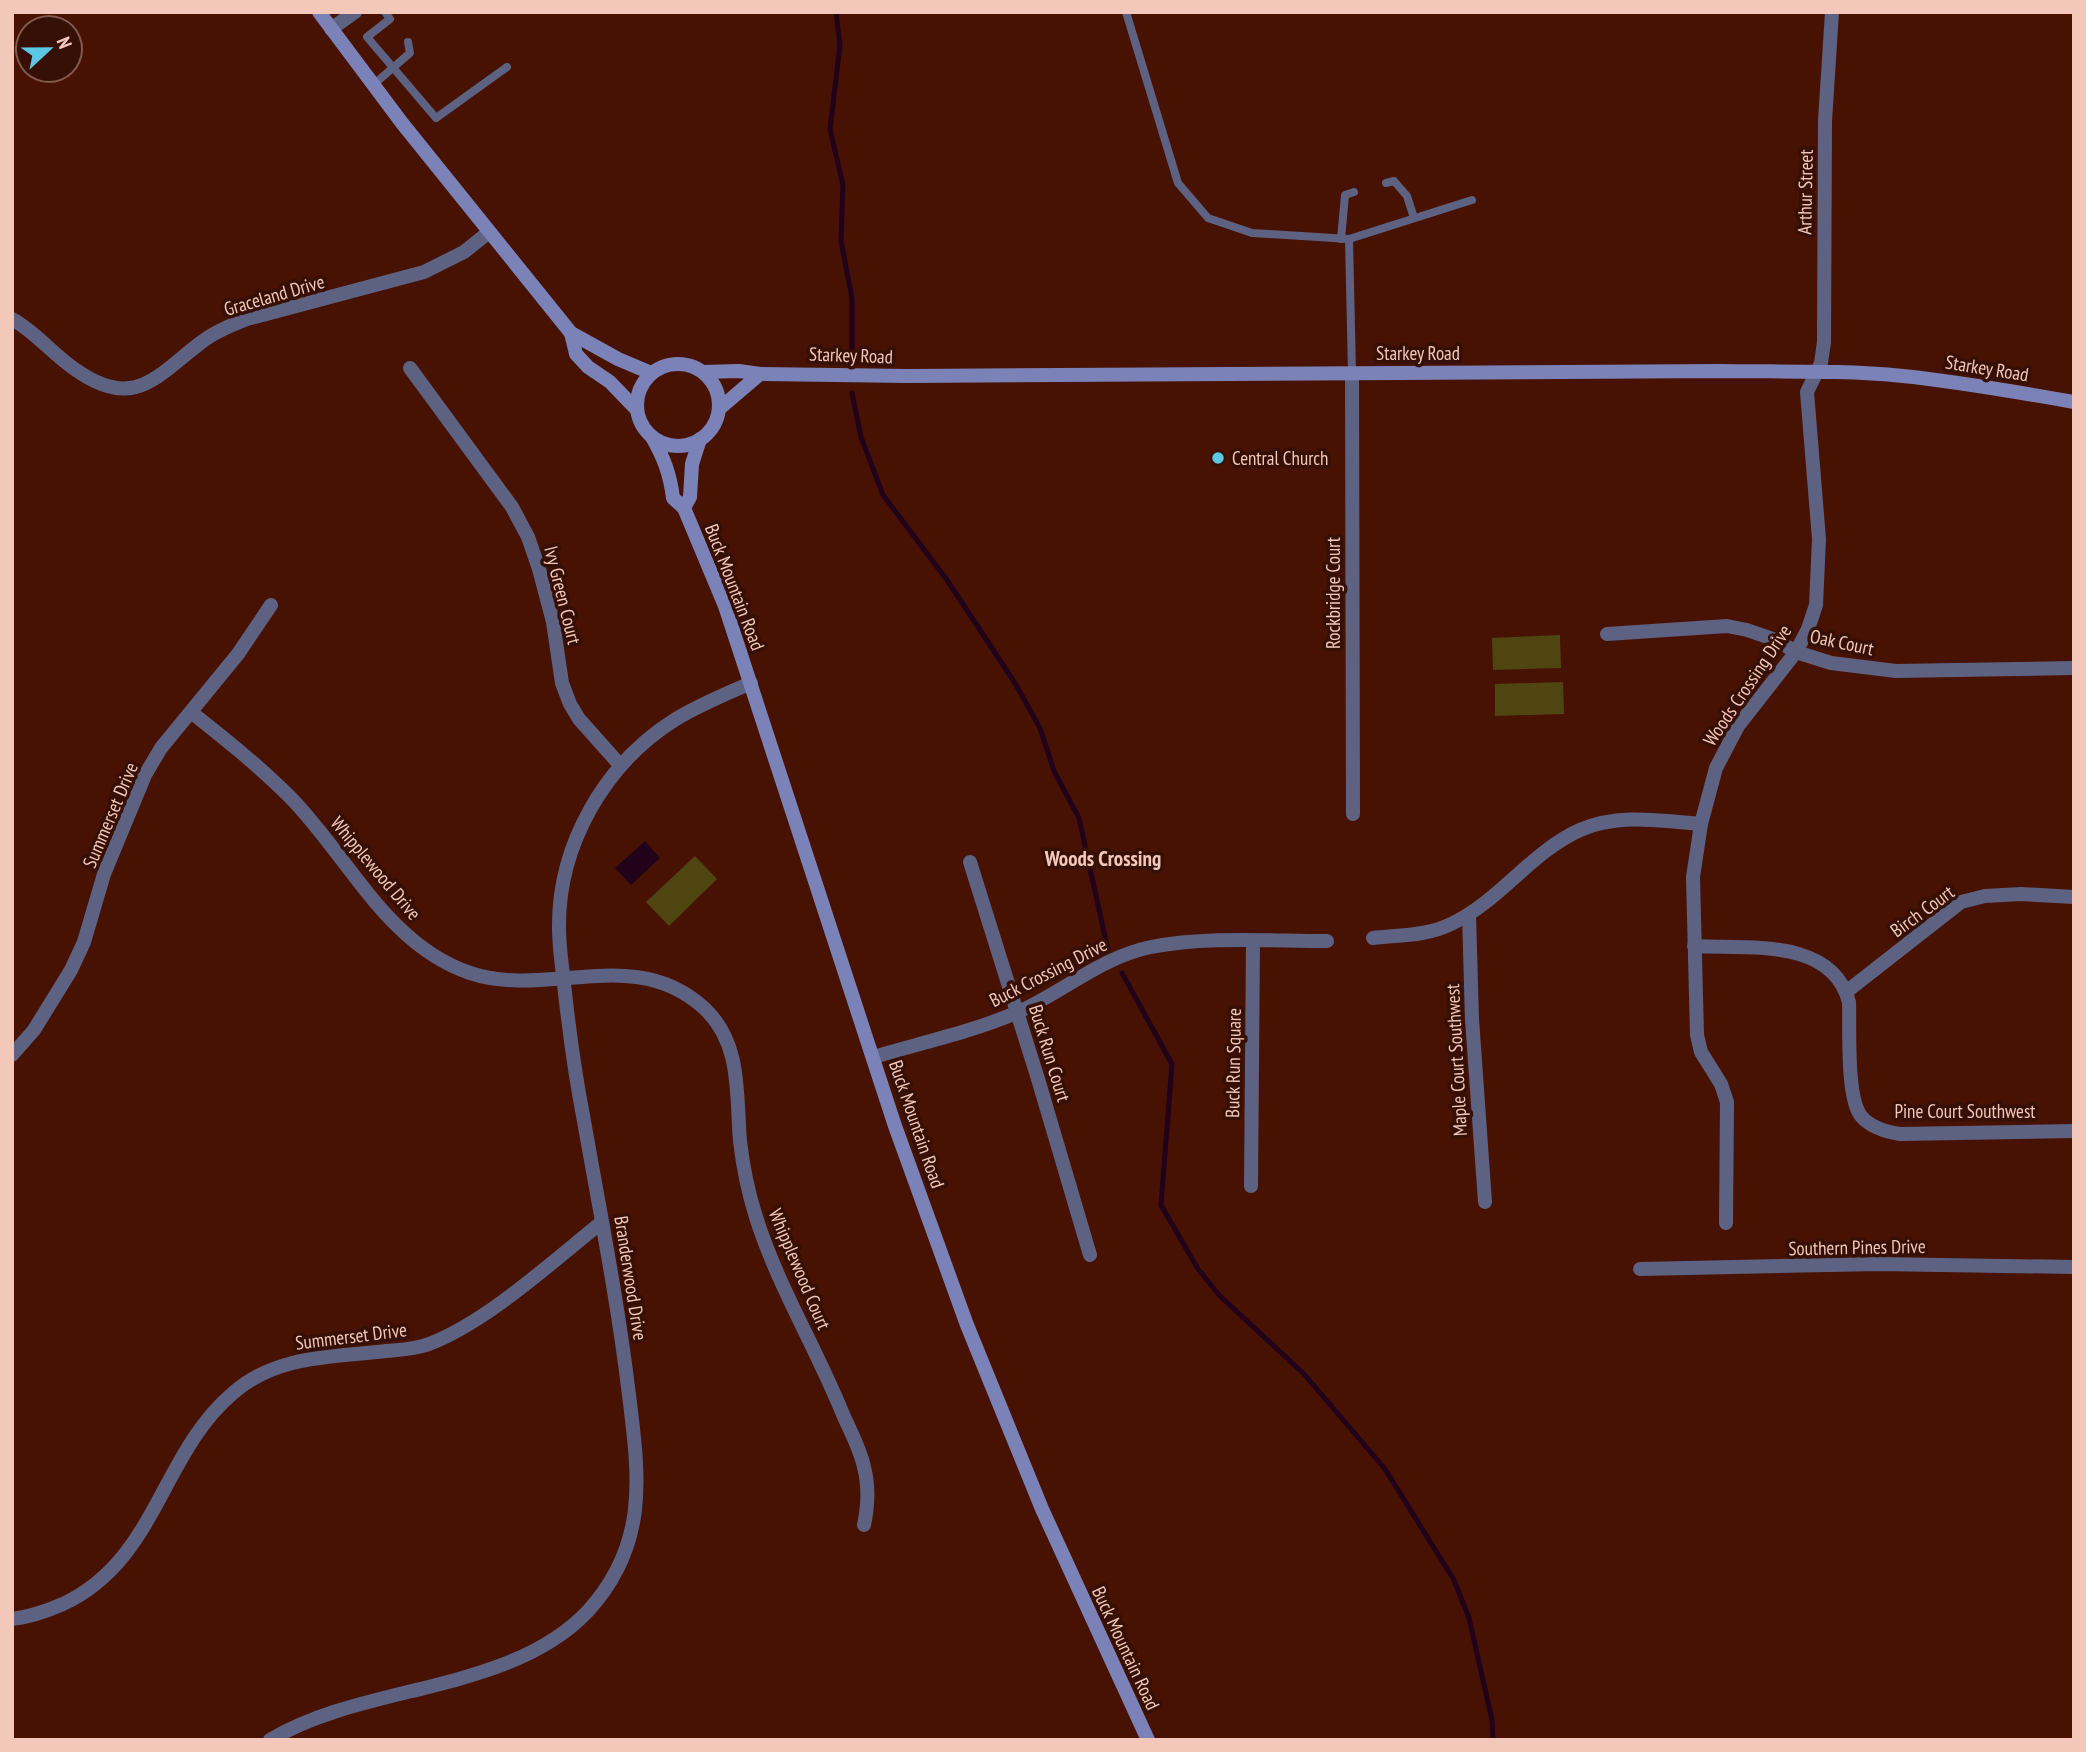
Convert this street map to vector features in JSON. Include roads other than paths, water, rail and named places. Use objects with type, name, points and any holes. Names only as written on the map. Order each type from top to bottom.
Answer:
[{"type":"main road","points":[[319,12],[373,85],[571,333],[618,359],[651,373]]},
{"type":"main road","points":[[571,333],[576,354],[588,367],[610,382],[636,410],[645,429],[663,443],[688,445],[700,439],[716,421],[718,395],[713,382],[704,372],[691,365],[677,363],[663,366],[651,373],[642,383],[636,410]]},
{"type":"main road","name":"Starkey Road","points":[[704,372],[908,376],[1817,372],[1900,376],[1975,384],[2074,402]]},
{"type":"main road","points":[[719,409],[760,373]]},
{"type":"main road","name":"Buck Mountain Road","points":[[652,437],[670,475],[673,498],[684,508],[725,606],[895,1126],[967,1325],[1042,1509],[1148,1740]]},
{"type":"main road","name":"Buck Mountain Road","points":[[684,508],[690,498],[692,464],[700,439]]},
{"type":"street","points":[[331,29],[355,12]]},
{"type":"street","name":"Arthur Street","points":[[1817,372],[1824,342],[1825,121],[1832,12]]},
{"type":"street","name":"Graceland Drive","points":[[12,319],[24,326],[76,371],[113,387],[134,389],[153,381],[205,339],[225,328],[247,319],[424,272],[464,252],[489,232]]},
{"type":"street","name":"Ivy Green Court","points":[[410,368],[512,507],[528,537],[553,622],[562,682],[570,704],[579,719],[620,765]]},
{"type":"street","name":"Woods Crossing Drive","points":[[1726,1223],[1727,1102],[1721,1084],[1702,1052],[1698,1035],[1693,877],[1702,824],[1721,755],[1738,726],[1796,652],[1816,605],[1819,539],[1807,391],[1817,372]]},
{"type":"street","name":"Rockbridge Court","points":[[1352,373],[1353,814]]},
{"type":"street","name":"Summerset Drive","points":[[12,1055],[46,1013],[72,971],[84,942],[104,874],[145,775],[161,748],[238,654],[271,605]]},
{"type":"street","name":"Oak Court","points":[[1607,634],[1727,626],[1776,640],[1796,652],[1831,663],[1896,671],[2074,668]]},
{"type":"street","name":"Branderwood Drive","points":[[270,1740],[282,1732],[321,1717],[519,1658],[544,1646],[588,1610],[607,1587],[623,1555],[633,1527],[638,1491],[638,1462],[602,1222],[571,1049],[559,929],[562,890],[569,859],[594,803],[620,765],[648,739],[675,720],[751,683]]},
{"type":"street","name":"Whipplewood Drive","points":[[191,712],[245,755],[290,798],[326,838],[374,901],[403,932],[426,951],[448,965],[499,979],[563,977]]},
{"type":"street","points":[[1373,938],[1426,933],[1449,926],[1469,915],[1555,845],[1581,830],[1605,822],[1635,819],[1702,824]]},
{"type":"street","name":"Buck Run Court","points":[[970,862],[1090,1255]]},
{"type":"street","name":"Birch Court","points":[[1846,992],[1961,902],[1985,896],[2021,894],[2074,897]]},
{"type":"street","name":"Maple Court Southwest","points":[[1469,915],[1472,1019],[1485,1202]]},
{"type":"street","name":"Buck Run Square","points":[[1251,1186],[1253,941]]},
{"type":"street","name":"Buck Crossing Drive","points":[[873,1057],[1017,1012],[1055,994],[1100,966],[1140,950],[1185,943],[1327,941]]},
{"type":"street","points":[[1694,946],[1774,950],[1810,957],[1835,973],[1846,992]]},
{"type":"street","name":"Whipplewood Court","points":[[563,977],[622,974],[670,984],[691,996],[708,1011],[721,1030],[731,1050],[736,1072],[744,1171],[756,1217],[772,1261],[824,1370],[864,1464],[867,1488],[864,1525]]},
{"type":"street","name":"Pine Court Southwest","points":[[1846,992],[1849,1002],[1852,1087],[1861,1116],[1875,1126],[1900,1134],[2074,1131]]},
{"type":"street","name":"Summerset Drive","points":[[12,1619],[48,1610],[73,1599],[116,1565],[138,1538],[193,1438],[233,1392],[255,1377],[304,1359],[405,1350],[449,1335],[496,1306],[602,1222]]},
{"type":"street","name":"Southern Pines Drive","points":[[1640,1269],[1879,1264],[2074,1266]]},
{"type":"lane","points":[[1126,12],[1178,183],[1208,218],[1252,233],[1345,239],[1472,200]]},
{"type":"lane","points":[[390,19],[367,37],[436,118],[507,67]]},
{"type":"lane","points":[[373,85],[410,53],[408,41]]},
{"type":"lane","points":[[1386,183],[1394,181],[1407,196],[1414,218]]},
{"type":"lane","points":[[1352,373],[1345,195],[1354,192]]},
{"type":"waterway","points":[[836,12],[840,45],[830,129],[843,185],[841,241],[852,298],[852,359]]},
{"type":"waterway","points":[[852,393],[861,437],[883,495],[947,580],[1015,683],[1040,728],[1054,771],[1079,818],[1107,946]]},
{"type":"waterway","points":[[1122,973],[1172,1064],[1161,1205],[1198,1269],[1220,1296],[1304,1374],[1385,1469],[1454,1580],[1469,1618],[1492,1720],[1493,1740]]},
{"type":"place","name":"Central Church","points":[[1218,458]]},
{"type":"district","name":"Woods Crossing","points":[[1103,859]]}]
